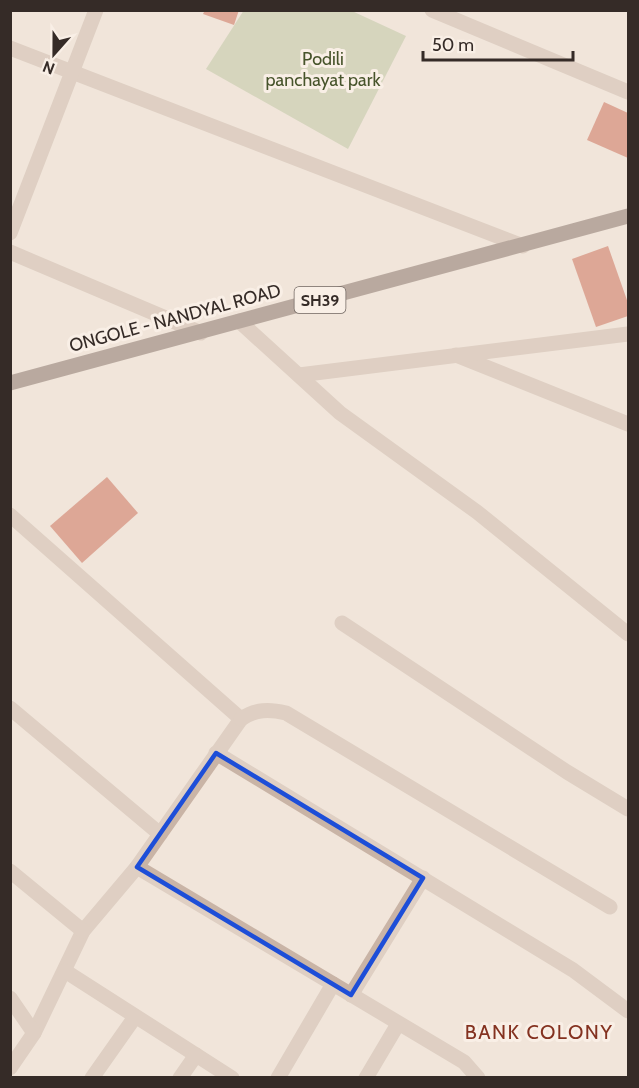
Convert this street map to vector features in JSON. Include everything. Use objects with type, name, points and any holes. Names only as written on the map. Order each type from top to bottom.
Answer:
[{"type":"main road","name":"ONGOLE - NANDYAL ROAD","points":[[10,383],[628,216]]},
{"type":"street","points":[[10,233],[96,10]]},
{"type":"street","points":[[432,10],[628,92]]},
{"type":"street","points":[[10,48],[523,246]]},
{"type":"street","points":[[10,252],[201,333]]},
{"type":"street","points":[[239,321],[340,413],[477,512],[628,634]]},
{"type":"street","points":[[298,375],[628,334]]},
{"type":"street","points":[[454,354],[628,424]]},
{"type":"street","points":[[10,515],[241,719]]},
{"type":"street","points":[[342,623],[567,772],[628,809]]},
{"type":"street","points":[[10,708],[160,834]]},
{"type":"street","points":[[10,1068],[34,1033],[83,931],[137,867],[216,753],[241,719],[249,713],[270,709],[286,713],[610,907]]},
{"type":"street","points":[[216,753],[573,970],[628,1011]]},
{"type":"street","points":[[137,867],[464,1062],[478,1077]]},
{"type":"street","points":[[10,871],[83,931]]},
{"type":"street","points":[[351,995],[423,878]]},
{"type":"street","points":[[65,972],[232,1077]]},
{"type":"street","points":[[278,1077],[333,984]]},
{"type":"street","points":[[10,998],[34,1033]]},
{"type":"street","points":[[92,1077],[135,1017]]},
{"type":"street","points":[[366,1077],[398,1024]]},
{"type":"street","points":[[180,1077],[196,1055]]},
{"type":"highlighted area","points":[[216,753],[423,878],[351,995],[137,867]]},
{"type":"green space","name":"Podili panchayat park","points":[[244,10],[352,11],[406,36],[348,149],[206,69]]},
{"type":"building","points":[[205,10],[239,10],[234,25],[203,14]]},
{"type":"building","points":[[604,102],[628,113],[628,158],[587,140]]},
{"type":"building","points":[[608,246],[628,303],[628,316],[596,327],[572,259]]},
{"type":"building","points":[[107,477],[138,513],[82,563],[50,526]]},
{"type":"district","name":"BANK COLONY","points":[[539,1032]]}]
